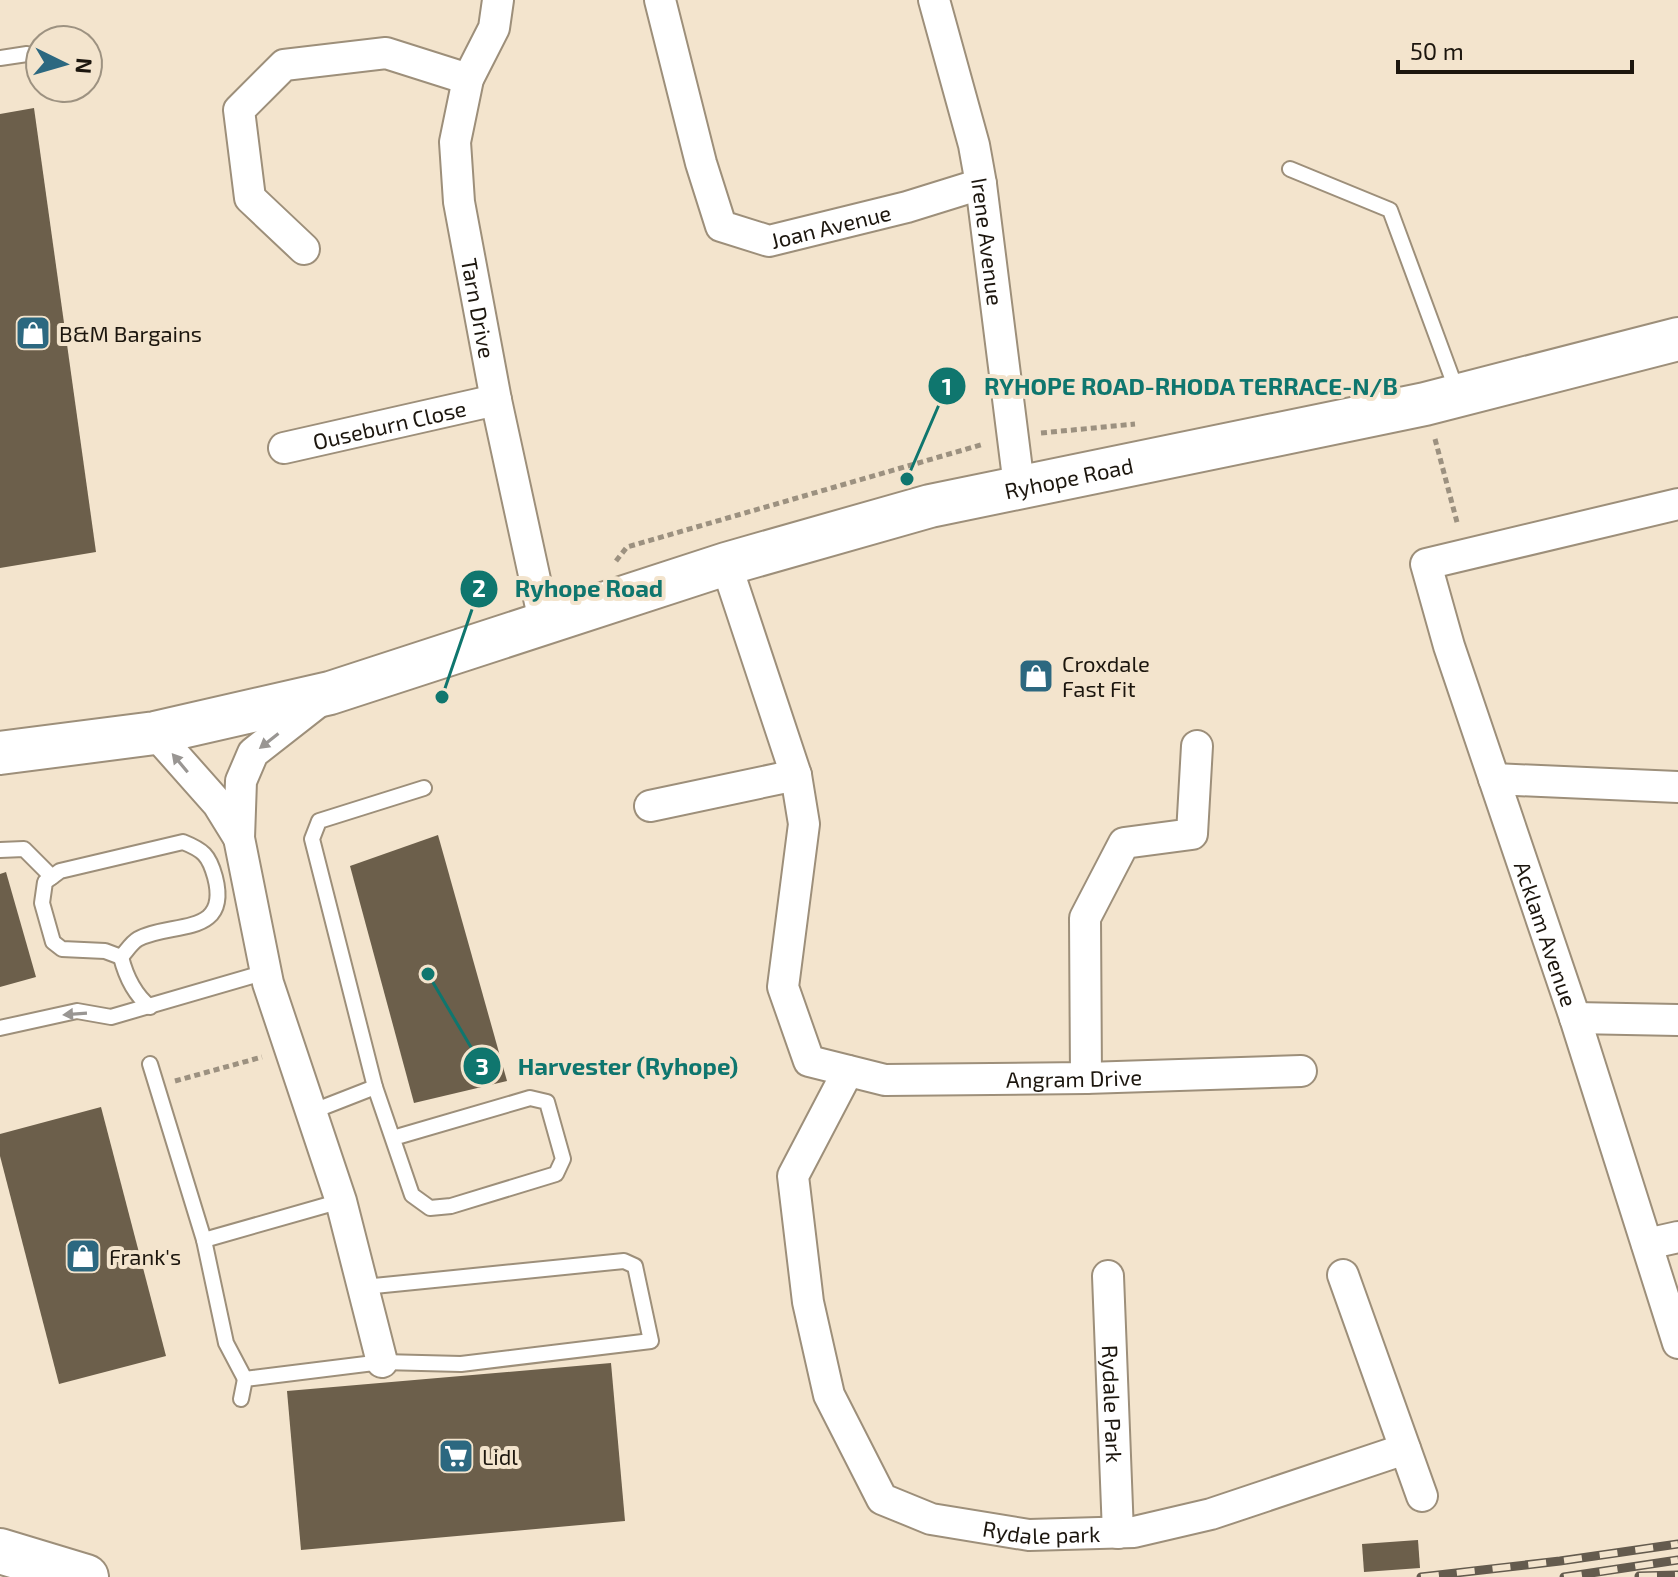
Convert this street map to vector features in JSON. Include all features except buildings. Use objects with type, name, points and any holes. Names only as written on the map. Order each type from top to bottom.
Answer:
[{"type":"highway","points":[[0,1551],[86,1577]]},
{"type":"main road","name":"Ryhope Road","points":[[0,753],[155,733],[330,693],[726,564],[930,506],[1442,400],[1678,339]]},
{"type":"street","name":"Tarn Drive","points":[[498,0],[494,28],[468,79],[455,142],[459,202],[496,400],[544,621]]},
{"type":"street","name":"Joan Avenue","points":[[660,0],[701,163],[721,226],[769,241],[907,207],[981,184]]},
{"type":"street","name":"Irene Avenue","points":[[934,0],[974,145],[981,184],[1019,486]]},
{"type":"street","points":[[304,249],[250,198],[239,110],[284,65],[386,53],[468,79]]},
{"type":"street","name":"Ouseburn Close","points":[[284,448],[496,400]]},
{"type":"street","points":[[1466,554],[1678,504]]},
{"type":"street","name":"Acklam Avenue","points":[[1466,554],[1426,564],[1449,646],[1575,1018],[1678,1343]]},
{"type":"street","name":"Angram Drive","points":[[726,564],[796,775],[804,824],[783,987],[809,1061],[885,1080],[1301,1071]]},
{"type":"street","points":[[330,693],[253,753],[241,781],[239,838],[266,972],[341,1201],[382,1362]]},
{"type":"street","points":[[155,733],[218,804],[239,838]]},
{"type":"street","points":[[1086,1078],[1085,918],[1124,843],[1192,834],[1197,746]]},
{"type":"street","points":[[650,806],[796,775]]},
{"type":"street","points":[[1494,779],[1678,787]]},
{"type":"street","points":[[1575,1018],[1678,1020]]},
{"type":"street","name":"Rydale park","points":[[848,1071],[793,1176],[808,1302],[829,1395],[882,1499],[931,1519],[1029,1535],[1134,1532],[1211,1514],[1405,1449]]},
{"type":"street","points":[[1647,1244],[1678,1237]]},
{"type":"street","points":[[1343,1275],[1422,1496]]},
{"type":"street","name":"Rydale Park","points":[[1108,1276],[1118,1533]]},
{"type":"lane","points":[[0,58],[24,54]]},
{"type":"lane","points":[[1290,169],[1390,210],[1442,400]]},
{"type":"lane","points":[[393,1138],[530,1098],[547,1102],[563,1159],[556,1174],[451,1206],[430,1208],[412,1195],[375,1087],[312,839],[319,821],[424,788]]},
{"type":"lane","points":[[183,842],[201,849],[209,860],[215,879],[218,901],[212,912],[201,923],[137,940],[121,957],[105,951],[62,949],[53,942],[42,903],[45,882],[60,871],[183,842]]},
{"type":"lane","points":[[0,850],[24,849],[52,877]]},
{"type":"lane","points":[[121,957],[125,973],[139,998],[150,1007]]},
{"type":"lane","points":[[0,1028],[77,1011],[111,1017],[266,972]]},
{"type":"lane","points":[[150,1064],[204,1240],[226,1343],[245,1379],[241,1399]]},
{"type":"lane","points":[[311,1112],[375,1087]]},
{"type":"lane","points":[[204,1240],[341,1201]]},
{"type":"lane","points":[[245,1379],[382,1362],[461,1364],[651,1341],[635,1266],[624,1261],[364,1287]]},
{"type":"path","points":[[1442,400],[1466,554]]},
{"type":"path","points":[[157,1086],[290,1050]]},
{"type":"railway","points":[[1421,1577],[1678,1544]]},
{"type":"railway","points":[[1564,1577],[1678,1560]]},
{"type":"railway","points":[[1639,1576],[1678,1575]]},
{"type":"place","name":"B&M Bargains","points":[[33,333]]},
{"type":"place","name":"RYHOPE ROAD-RHODA TERRACE-N/B","points":[[907,479]]},
{"type":"place","name":"Croxdale Fast Fit","points":[[1036,676]]},
{"type":"place","name":"Ryhope Road","points":[[442,697]]},
{"type":"place","name":"Harvester (Ryhope)","points":[[428,974]]},
{"type":"place","name":"Frank's","points":[[83,1256]]},
{"type":"place","name":"Lidl","points":[[456,1456]]}]
